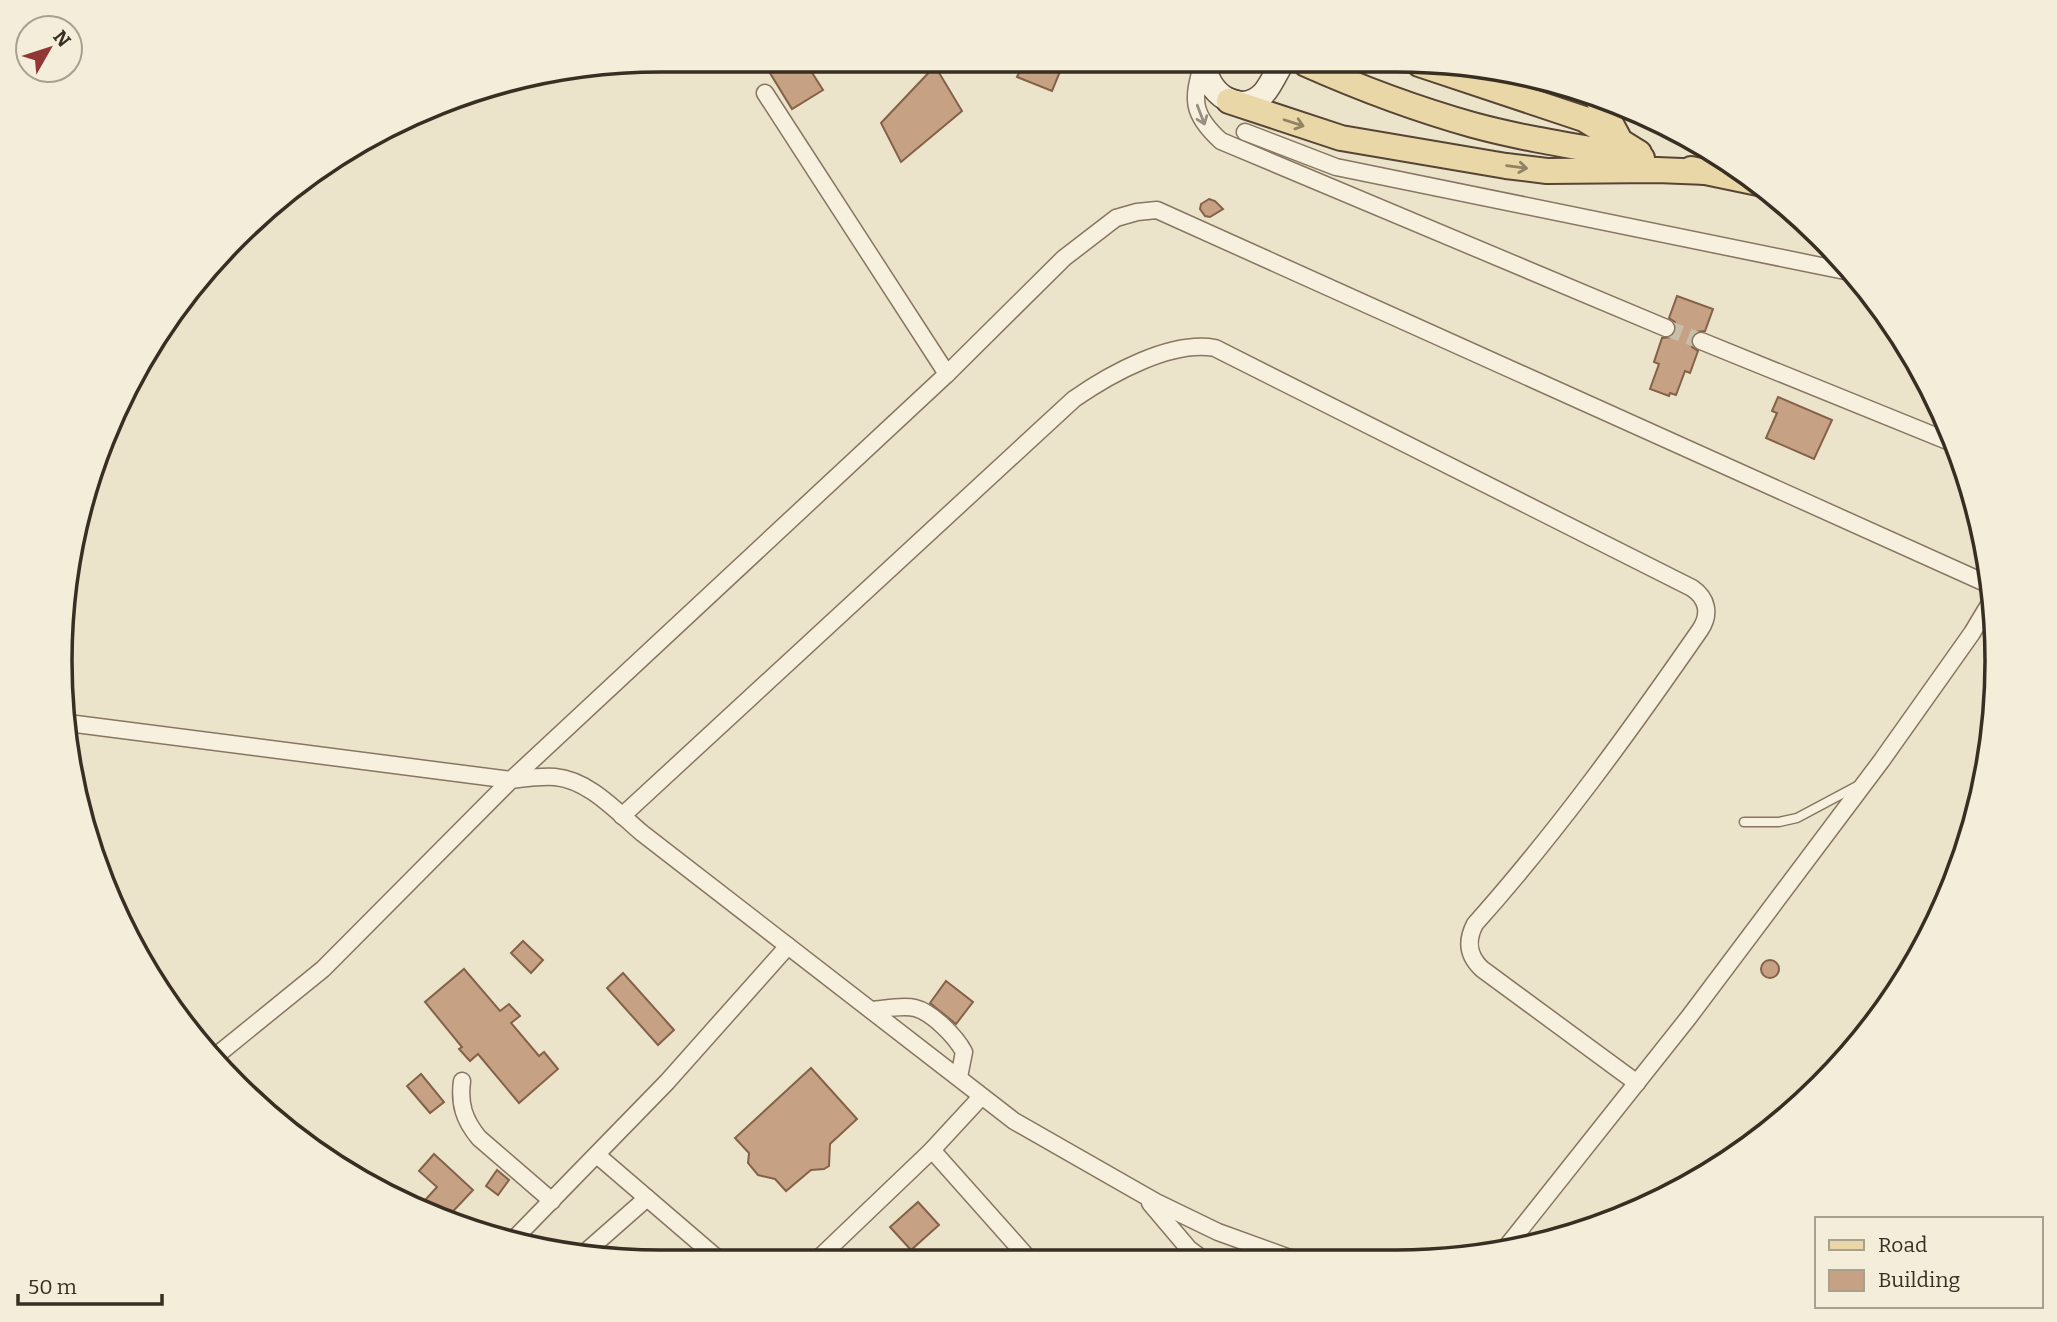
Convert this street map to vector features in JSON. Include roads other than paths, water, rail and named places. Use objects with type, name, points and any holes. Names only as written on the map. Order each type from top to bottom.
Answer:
[{"type":"main road","points":[[1259,102],[1277,72]]},
{"type":"main road","points":[[1326,72],[1409,105],[1474,125],[1526,138],[1659,161],[1732,177]]},
{"type":"main road","points":[[1207,75],[1259,102],[1341,138],[1547,171],[1707,172]]},
{"type":"main road","points":[[1451,75],[1584,119],[1634,151],[1659,161]]},
{"type":"main road","points":[[1601,109],[1620,141]]},
{"type":"street","points":[[1207,75],[1195,91],[1198,111],[1206,128],[1221,141],[1666,328]]},
{"type":"street","points":[[765,93],[947,374]]},
{"type":"street","points":[[1239,149],[1259,102]]},
{"type":"street","points":[[1245,132],[1336,167],[1836,269]]},
{"type":"street","points":[[220,1052],[346,947],[512,780],[947,374],[1064,258],[1116,218],[1137,212],[1157,210],[1979,581]]},
{"type":"street","points":[[1702,341],[1941,439]]},
{"type":"street","points":[[622,816],[1074,399],[1110,377],[1166,352],[1190,345],[1215,348],[1692,588],[1702,597],[1706,617],[1700,630],[1574,804],[1475,924],[1469,939],[1472,956],[1482,969],[1637,1083]]},
{"type":"street","points":[[1513,1238],[1689,1017],[1866,781],[1983,614]]},
{"type":"street","points":[[76,724],[512,780],[558,777],[574,781],[588,789],[1014,1121],[1144,1196],[1218,1232],[1268,1250]]},
{"type":"street","points":[[520,1233],[676,1072],[788,946]]},
{"type":"street","points":[[871,1010],[914,1008],[945,1028],[955,1036],[964,1052],[959,1077]]},
{"type":"street","points":[[462,1081],[461,1106],[471,1129],[552,1201]]},
{"type":"street","points":[[827,1250],[932,1150],[981,1097]]},
{"type":"street","points":[[932,1150],[1021,1250]]},
{"type":"street","points":[[597,1156],[708,1250]]},
{"type":"street","points":[[1144,1196],[1190,1250]]},
{"type":"street","points":[[592,1246],[646,1198]]},
{"type":"lane","points":[[1744,822],[1779,822],[1797,818],[1866,781]]},
{"type":"tunnel","points":[[1666,328],[1701,341]]}]
